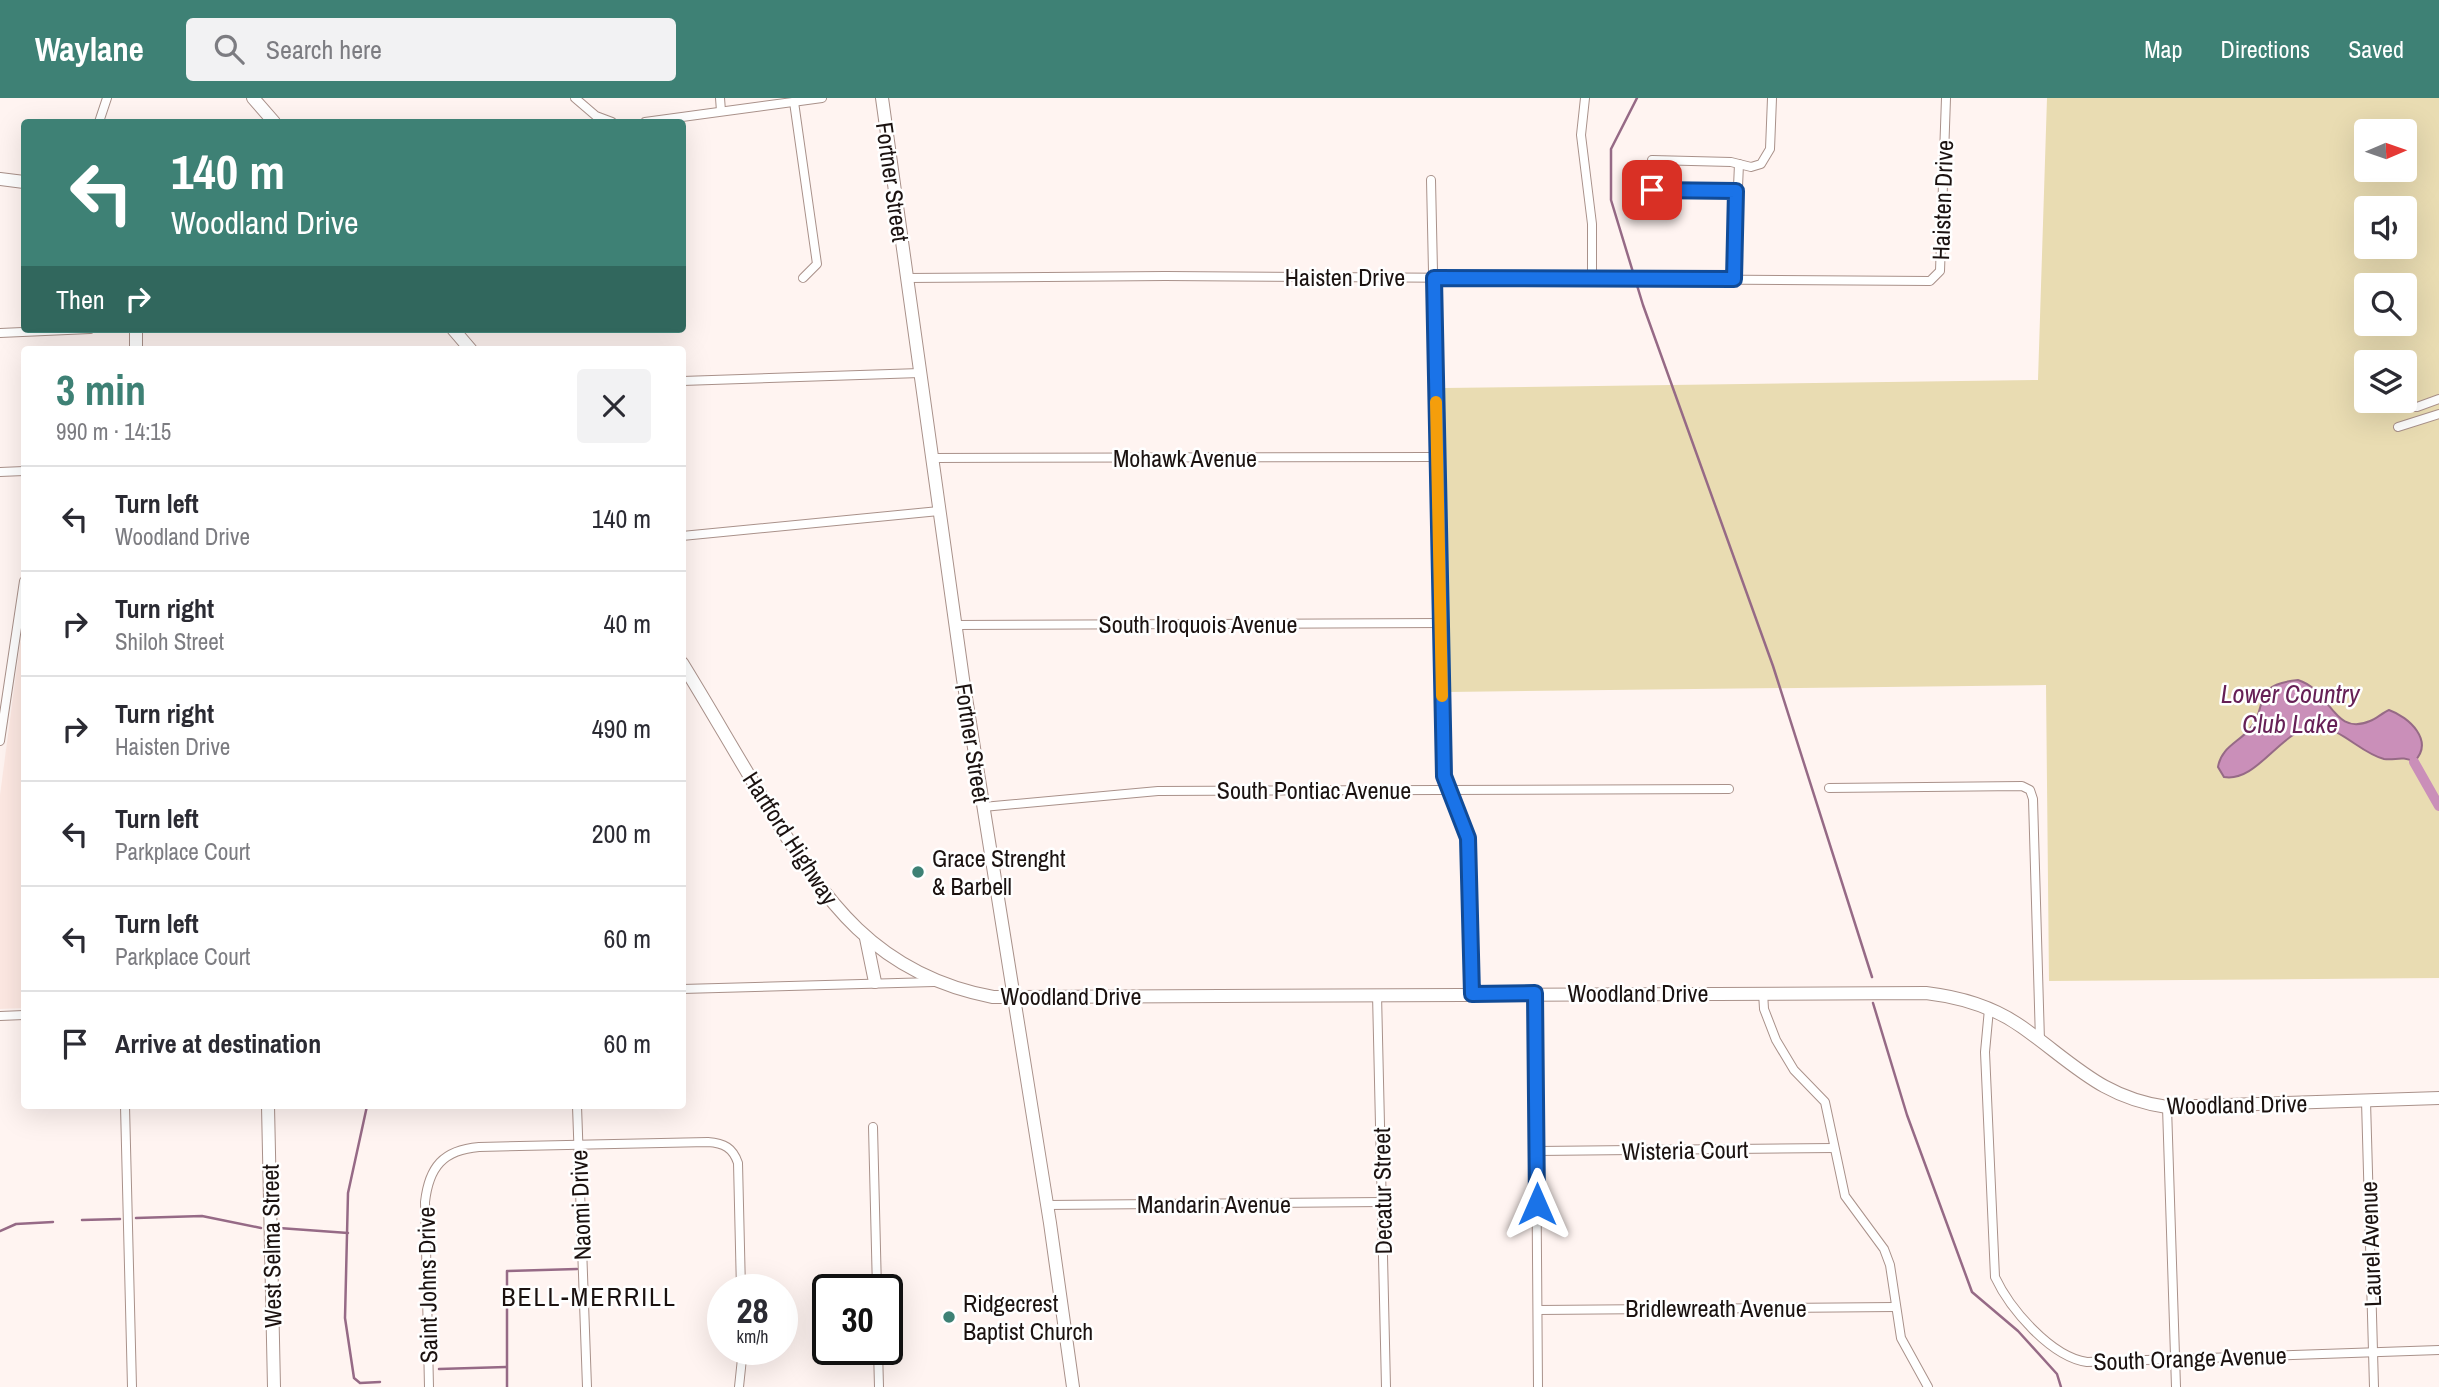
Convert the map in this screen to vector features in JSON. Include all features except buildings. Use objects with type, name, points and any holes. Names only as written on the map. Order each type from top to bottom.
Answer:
[{"type":"main road","points":[[253,98],[272,119]]},
{"type":"main road","name":"Fortner Street","points":[[882,98],[955,625],[1047,1205],[1073,1387]]},
{"type":"main road","points":[[0,179],[21,182]]},
{"type":"main road","name":"Hartford Highway","points":[[686,670],[803,865],[836,909],[866,938],[934,982]]},
{"type":"main road","points":[[866,938],[875,982]]},
{"type":"main road","name":"Woodland Drive","points":[[934,982],[982,995],[1013,996],[1926,993],[1956,997],[1990,1009],[2021,1026],[2075,1070],[2115,1093],[2147,1104],[2167,1107],[2439,1098]]},
{"type":"main road","name":"West Selma Street","points":[[268,1109],[274,1387]]},
{"type":"street","points":[[100,119],[107,98]]},
{"type":"street","points":[[575,98],[596,116],[604,119]]},
{"type":"street","points":[[719,98],[721,111]]},
{"type":"street","points":[[666,119],[822,98]]},
{"type":"street","points":[[1585,98],[1581,135],[1592,224],[1592,279]]},
{"type":"street","points":[[1736,191],[1652,190],[1652,160],[1756,166],[1767,157],[1772,98]]},
{"type":"street","name":"Haisten Drive","points":[[907,278],[1926,281],[1936,278],[1940,271],[1946,98]]},
{"type":"street","points":[[794,102],[817,264],[803,278]]},
{"type":"street","points":[[1734,279],[1739,164]]},
{"type":"street","points":[[1431,180],[1444,776],[1468,838],[1472,994]]},
{"type":"street","points":[[0,332],[21,331]]},
{"type":"street","points":[[686,381],[920,373]]},
{"type":"street","points":[[2417,407],[2439,399]]},
{"type":"street","points":[[2398,427],[2439,414]]},
{"type":"street","name":"Mohawk Avenue","points":[[932,458],[1437,457]]},
{"type":"street","points":[[0,471],[21,471]]},
{"type":"street","points":[[686,536],[939,510]]},
{"type":"street","points":[[0,741],[21,600]]},
{"type":"street","name":"South Iroquois Avenue","points":[[955,625],[1441,623]]},
{"type":"street","points":[[1829,788],[2022,786],[2030,790],[2033,799],[2039,1041]]},
{"type":"street","name":"South Pontiac Avenue","points":[[983,807],[1158,791],[1729,789]]},
{"type":"street","name":"Woodland Drive","points":[[686,989],[934,982]]},
{"type":"street","points":[[1763,992],[1764,1009],[1776,1040],[1794,1070],[1825,1102],[1845,1196],[1884,1249],[1890,1265],[1895,1307],[1906,1350],[1928,1387]]},
{"type":"street","points":[[1535,993],[1538,1387]]},
{"type":"street","name":"Decatur Street","points":[[1377,994],[1386,1387]]},
{"type":"street","name":"South Orange Avenue","points":[[1990,1009],[1985,1052],[1993,1263],[2000,1288],[2053,1348],[2065,1356],[2087,1362],[2439,1350]]},
{"type":"street","points":[[0,1016],[21,1015]]},
{"type":"street","name":"Laurel Avenue","points":[[2366,1101],[2374,1387]]},
{"type":"street","points":[[2167,1107],[2176,1387]]},
{"type":"street","points":[[125,1109],[132,1387]]},
{"type":"street","name":"Naomi Drive","points":[[577,1109],[587,1387]]},
{"type":"street","points":[[873,1127],[877,1274]]},
{"type":"street","name":"Saint Johns Drive","points":[[429,1387],[425,1202],[427,1185],[436,1164],[444,1156],[466,1148],[708,1142],[729,1148],[739,1169],[741,1274]]},
{"type":"street","name":"Wisteria Court","points":[[1536,1151],[1834,1148]]},
{"type":"street","name":"Mandarin Avenue","points":[[1047,1205],[1382,1202]]},
{"type":"street","name":"Bridlewreath Avenue","points":[[1538,1310],[1895,1307]]},
{"type":"street","points":[[739,1387],[741,1365]]},
{"type":"street","points":[[878,1365],[879,1387]]},
{"type":"shaded area","points":[[2047,98],[2439,98],[2439,978],[2049,981],[2046,685],[1448,692],[1444,388],[2038,380]]},
{"type":"shaded area","points":[[21,637],[21,1008],[0,1009],[0,795]]},
{"type":"water","name":"Lower Country Club Lake","points":[[2298,680],[2309,685],[2348,723],[2370,721],[2389,710],[2397,713],[2411,724],[2421,738],[2420,754],[2414,762],[2406,759],[2384,759],[2334,731],[2316,727],[2304,729],[2292,736],[2248,772],[2236,777],[2224,777],[2218,767],[2222,755],[2249,730],[2259,713],[2266,692],[2283,683]]},
{"type":"waterway","points":[[1637,98],[1611,149],[1611,200],[1643,305],[1773,666],[1872,977]]},
{"type":"waterway","points":[[2414,762],[2439,806]]},
{"type":"waterway","points":[[1873,1003],[1907,1115],[1972,1292],[2018,1331],[2057,1374],[2061,1387]]},
{"type":"waterway","points":[[366,1109],[348,1193],[345,1318],[354,1378],[360,1383],[380,1382]]},
{"type":"waterway","points":[[136,1218],[202,1216],[261,1228]]},
{"type":"waterway","points":[[82,1220],[120,1219]]},
{"type":"waterway","points":[[0,1231],[16,1224],[53,1222]]},
{"type":"waterway","points":[[279,1228],[348,1233]]},
{"type":"waterway","points":[[507,1387],[507,1271],[577,1269]]},
{"type":"waterway","points":[[439,1369],[506,1367]]},
{"type":"slow traffic","points":[[1436,402],[1442,696]]},
{"type":"place","name":"Grace Strenght & Barbell","points":[[918,872]]},
{"type":"place","name":"Ridgecrest Baptist Church","points":[[949,1317]]},
{"type":"district","name":"BELL-MERRILL","points":[[589,1296]]},
{"type":"route","points":[[1537,1204],[1535,993],[1472,994],[1468,838],[1444,776],[1434,278],[1734,279],[1736,191],[1652,190]]}]
